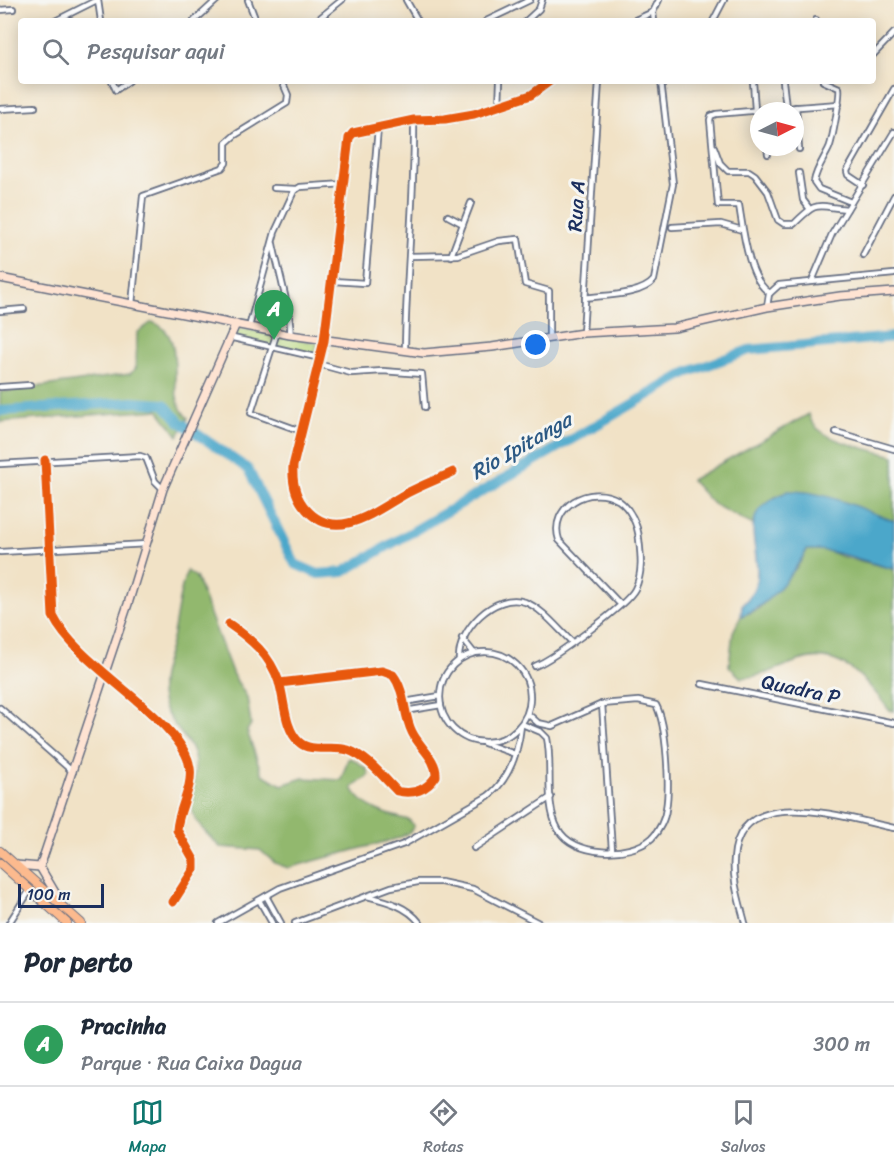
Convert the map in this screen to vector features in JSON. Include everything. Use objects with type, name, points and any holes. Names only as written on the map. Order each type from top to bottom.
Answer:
[{"type":"highway","points":[[0,851],[81,923]]},
{"type":"highway","points":[[0,864],[67,923]]},
{"type":"main road","points":[[0,278],[290,335],[405,352],[460,350],[583,333],[674,328],[767,307],[840,296],[894,292]]},
{"type":"main road","points":[[225,322],[231,336]]},
{"type":"main road","points":[[69,913],[54,894],[40,867],[128,604],[163,489],[178,450],[198,414],[236,324]]},
{"type":"main road","points":[[16,865],[40,867]]},
{"type":"street","points":[[61,18],[97,0],[100,18]]},
{"type":"street","points":[[197,18],[217,0]]},
{"type":"street","points":[[248,0],[255,18]]},
{"type":"street","points":[[320,18],[342,0]]},
{"type":"street","points":[[406,0],[416,18]]},
{"type":"street","points":[[492,18],[530,0]]},
{"type":"street","points":[[529,18],[539,9],[542,0]]},
{"type":"street","points":[[654,18],[653,12],[659,0]]},
{"type":"street","points":[[715,18],[724,0]]},
{"type":"street","points":[[0,10],[13,9]]},
{"type":"street","points":[[640,18],[653,12]]},
{"type":"street","points":[[876,52],[894,33]]},
{"type":"street","points":[[113,84],[116,90],[125,84]]},
{"type":"street","points":[[132,304],[143,196],[222,168],[226,159],[224,145],[229,140],[287,104],[288,95],[283,84]]},
{"type":"street","points":[[499,106],[500,84]]},
{"type":"street","points":[[453,472],[406,494],[370,517],[352,522],[328,523],[319,519],[308,512],[297,495],[292,474],[324,341],[349,135],[414,120],[460,117],[535,93],[546,84]]},
{"type":"street","name":"Rua A","points":[[583,333],[599,84]]},
{"type":"street","points":[[585,298],[637,290],[647,287],[654,280],[673,184],[661,84]]},
{"type":"street","points":[[753,84],[754,102]]},
{"type":"street","points":[[783,84],[785,102]]},
{"type":"street","points":[[831,84],[837,86]]},
{"type":"street","points":[[837,86],[841,97],[833,121],[832,140],[814,182],[819,189],[851,202]]},
{"type":"street","points":[[863,185],[848,175],[847,171],[894,89]]},
{"type":"street","points":[[804,106],[839,104]]},
{"type":"street","points":[[0,109],[34,107]]},
{"type":"street","points":[[750,112],[711,116],[718,205],[739,206],[742,230],[759,281],[762,288],[770,293]]},
{"type":"street","points":[[405,352],[414,180],[414,120]]},
{"type":"street","points":[[333,281],[365,283],[378,128]]},
{"type":"street","points":[[812,281],[832,234],[894,132]]},
{"type":"street","points":[[712,141],[720,163],[728,171],[749,171],[762,182],[778,220],[784,224],[795,224],[809,208]]},
{"type":"street","points":[[799,173],[803,200],[809,208]]},
{"type":"street","points":[[274,188],[344,184]]},
{"type":"street","points":[[249,327],[273,241],[298,188]]},
{"type":"street","points":[[863,255],[894,196]]},
{"type":"street","points":[[451,256],[471,203]]},
{"type":"street","points":[[809,208],[847,209]]},
{"type":"street","points":[[448,216],[463,224]]},
{"type":"street","points":[[672,227],[721,224],[742,230]]},
{"type":"street","points":[[410,256],[451,256],[499,241],[518,239],[524,282],[549,291],[549,338]]},
{"type":"street","points":[[273,241],[284,298],[292,321],[290,335]]},
{"type":"street","points":[[767,307],[770,293],[779,285],[894,274]]},
{"type":"street","points":[[0,311],[24,309]]},
{"type":"street","points":[[277,332],[274,348],[251,412],[255,416],[302,431]]},
{"type":"street","points":[[231,336],[320,358]]},
{"type":"street","points":[[318,364],[351,373],[383,371],[422,374],[425,406]]},
{"type":"street","points":[[0,387],[30,385]]},
{"type":"street","points":[[836,432],[894,449]]},
{"type":"street","points":[[0,464],[45,460],[144,457],[148,461],[155,481],[163,489]]},
{"type":"street","points":[[45,460],[53,616],[67,637],[104,675],[164,726],[185,749],[190,770],[190,783],[177,822],[179,836],[190,852],[194,869],[173,902]]},
{"type":"street","points":[[535,666],[572,642],[620,604],[634,592],[641,571],[638,532],[634,521],[618,500],[604,496],[583,497],[566,506],[560,513],[556,530],[559,540],[620,604]]},
{"type":"street","points":[[0,552],[147,544]]},
{"type":"street","points":[[515,754],[471,741],[455,731],[444,717],[440,696],[443,680],[459,659],[462,638],[468,628],[491,609],[516,600],[529,603],[572,642]]},
{"type":"street","points":[[229,624],[248,637],[262,651],[279,683],[292,733],[300,743],[313,747],[342,749],[359,755],[397,791],[410,793],[432,782],[437,771],[434,763],[413,735],[397,680],[393,675],[382,671],[279,683]]},
{"type":"street","points":[[462,638],[474,653]]},
{"type":"street","points":[[459,659],[474,653],[488,652],[502,655],[514,662],[524,673],[529,686],[531,700],[528,714],[521,725],[510,736],[483,743]]},
{"type":"street","name":"Quadra P","points":[[702,684],[894,723]]},
{"type":"street","points":[[404,702],[440,696]]},
{"type":"street","points":[[528,714],[538,723],[552,726],[602,704],[638,701],[656,705],[662,721],[668,796],[664,818],[653,837],[637,846],[591,851],[566,841],[555,823],[551,797],[547,738],[552,726]]},
{"type":"street","points":[[602,704],[612,850]]},
{"type":"street","points":[[405,711],[441,705]]},
{"type":"street","points":[[0,708],[73,772]]},
{"type":"street","points":[[521,725],[541,732],[547,738]]},
{"type":"street","points":[[220,922],[266,896],[404,844],[453,818],[497,789],[510,770],[521,725]]},
{"type":"street","points":[[474,848],[551,797]]},
{"type":"street","points":[[541,804],[552,805]]},
{"type":"street","points":[[745,923],[734,859],[742,834],[768,812],[792,809],[894,828]]},
{"type":"street","points":[[295,923],[387,888],[405,883],[428,882],[453,884],[486,894],[539,923]]},
{"type":"street","points":[[387,888],[390,902]]},
{"type":"street","points":[[9,923],[30,890]]},
{"type":"street","points":[[266,896],[281,923]]},
{"type":"street","points":[[366,896],[390,902],[406,910],[420,923]]},
{"type":"street","points":[[259,900],[272,923]]},
{"type":"green space","points":[[152,322],[164,329],[171,339],[174,352],[177,395],[180,408],[188,418],[178,436],[158,410],[0,422],[0,392],[130,374],[136,368],[137,333]]},
{"type":"green space","points":[[234,327],[318,343],[314,355],[231,337]]},
{"type":"green space","points":[[809,414],[813,423],[821,431],[832,437],[858,447],[894,456],[894,521],[825,497],[797,492],[784,493],[772,499],[762,509],[753,525],[713,504],[691,480]]},
{"type":"green space","points":[[824,549],[840,556],[894,569],[894,711],[889,710],[861,677],[851,669],[826,658],[798,661],[763,674],[741,678],[729,666],[733,632],[741,616],[757,610],[798,566],[807,550]]},
{"type":"green space","points":[[187,571],[196,577],[233,675],[247,697],[251,724],[247,731],[262,774],[282,785],[303,778],[341,780],[348,759],[351,758],[367,769],[369,775],[352,788],[357,795],[377,810],[409,820],[414,826],[410,832],[399,838],[288,868],[275,863],[260,850],[220,847],[204,830],[192,811],[194,756],[188,743],[166,712],[161,697],[162,675]]},
{"type":"water","points":[[788,491],[828,497],[894,521],[894,569],[839,554],[807,550],[779,589],[761,605],[741,616],[742,605],[752,594],[756,581],[753,531],[755,519],[763,506]]},
{"type":"waterway","name":"Rio Ipitanga","points":[[0,411],[133,402],[164,404],[180,422],[248,469],[295,564],[318,574],[343,572],[686,373],[749,350],[894,337]]},
{"type":"cycle path","points":[[453,472],[413,490],[371,514],[344,524],[331,524],[318,519],[302,504],[295,489],[293,466],[324,341],[349,138],[353,133],[414,120],[445,119],[474,114],[531,95],[546,84]]},
{"type":"cycle path","points":[[45,460],[53,616],[84,655],[170,731],[183,750],[190,768],[189,784],[177,830],[194,860],[194,869],[173,902]]},
{"type":"cycle path","points":[[229,624],[252,642],[275,672],[290,729],[299,742],[309,747],[342,749],[355,753],[375,768],[397,791],[419,790],[428,785],[436,776],[434,764],[412,732],[400,689],[393,675],[382,671],[279,683]]},
{"type":"place","name":"Pracinha","points":[[274,340]]}]
